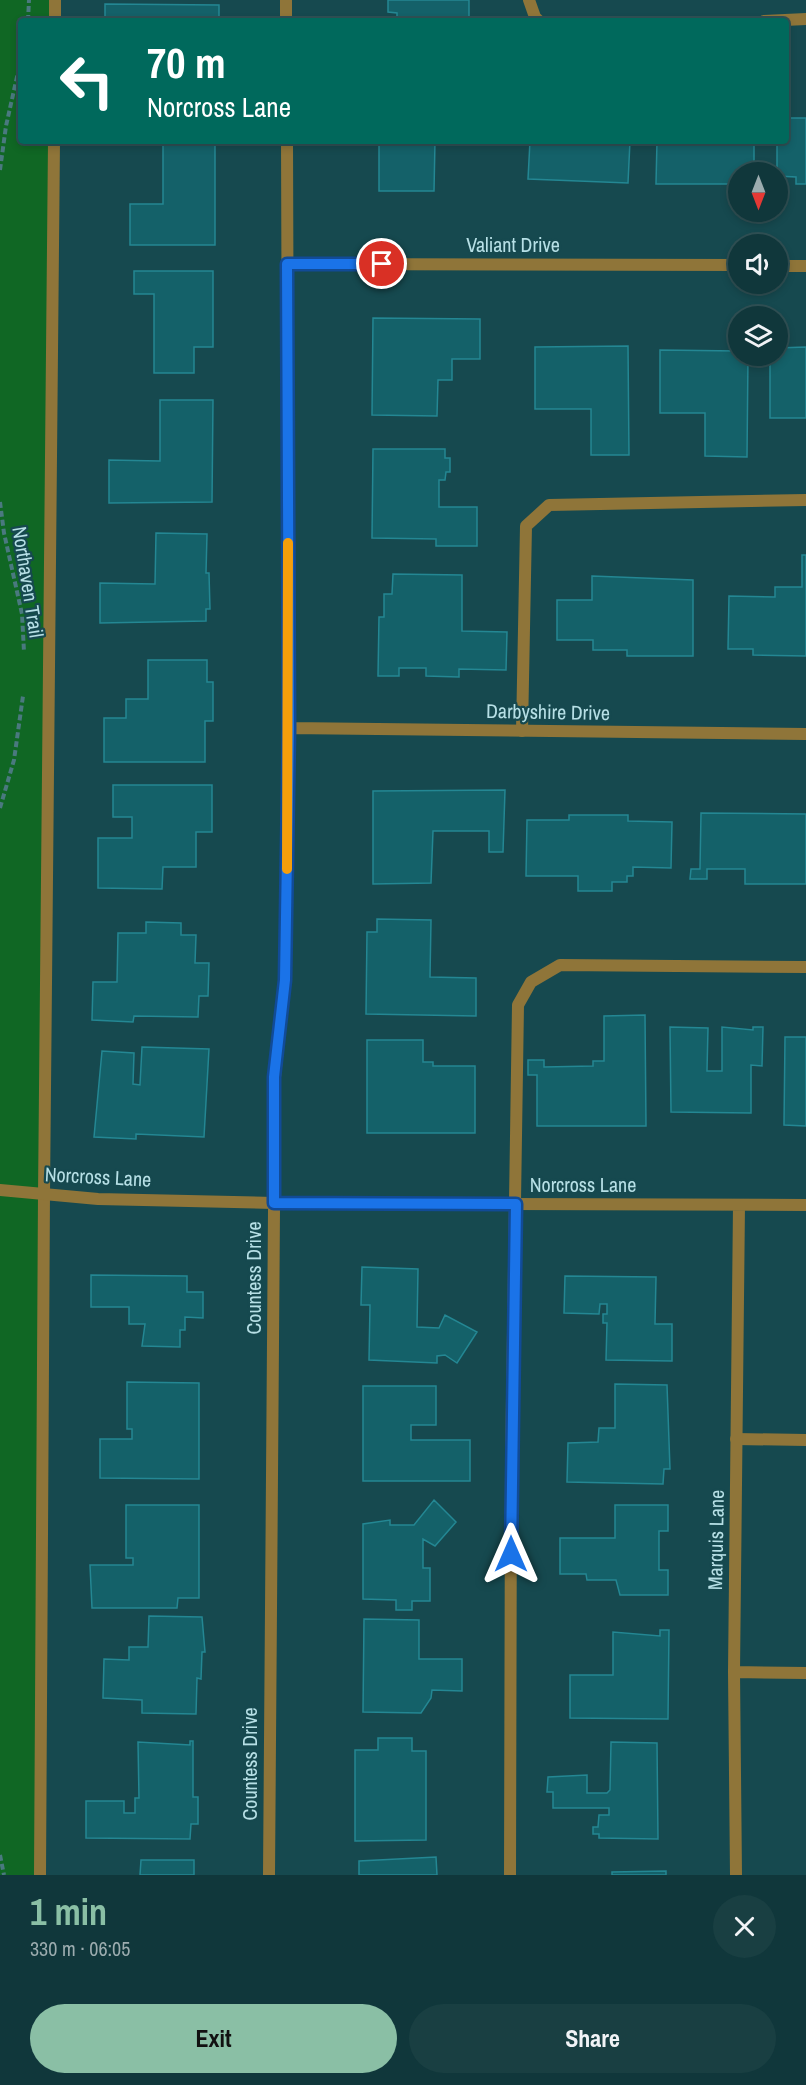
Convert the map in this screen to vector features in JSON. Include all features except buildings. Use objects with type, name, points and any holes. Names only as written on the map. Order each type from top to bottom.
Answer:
[{"type":"street","points":[[55,0],[55,18]]},
{"type":"street","points":[[286,0],[286,18]]},
{"type":"street","points":[[529,0],[536,18]]},
{"type":"street","points":[[789,20],[806,19]]},
{"type":"street","points":[[40,1875],[54,144]]},
{"type":"street","name":"Countess Drive","points":[[269,1875],[274,1077],[285,980],[289,728],[287,144]]},
{"type":"street","name":"Valiant Drive","points":[[287,264],[728,266]]},
{"type":"street","points":[[788,266],[806,266]]},
{"type":"street","points":[[522,731],[526,526],[549,505],[806,500]]},
{"type":"street","name":"Darbyshire Drive","points":[[289,728],[806,734]]},
{"type":"street","points":[[510,1875],[518,1005],[531,982],[560,965],[806,967]]},
{"type":"street","name":"Norcross Lane","points":[[0,1190],[98,1199],[274,1203],[806,1204]]},
{"type":"street","name":"Marquis Lane","points":[[736,1875],[734,1672],[739,1205]]},
{"type":"street","points":[[736,1439],[806,1440]]},
{"type":"street","points":[[734,1672],[806,1673]]},
{"type":"path","points":[[28,18],[29,0]]},
{"type":"path","points":[[0,170],[6,126],[18,72]]},
{"type":"path","name":"Northaven Trail","points":[[0,502],[4,533],[22,614],[24,657]]},
{"type":"path","points":[[0,808],[19,735],[24,691]]},
{"type":"path","points":[[0,1855],[4,1875]]},
{"type":"green space","points":[[0,0],[52,0],[52,18],[18,18],[18,144],[51,144],[39,1875],[0,1875]]},
{"type":"slow traffic","points":[[287,869],[288,543]]},
{"type":"route","points":[[382,264],[287,264],[289,728],[285,980],[274,1077],[274,1203],[516,1204],[511,1554]]}]
